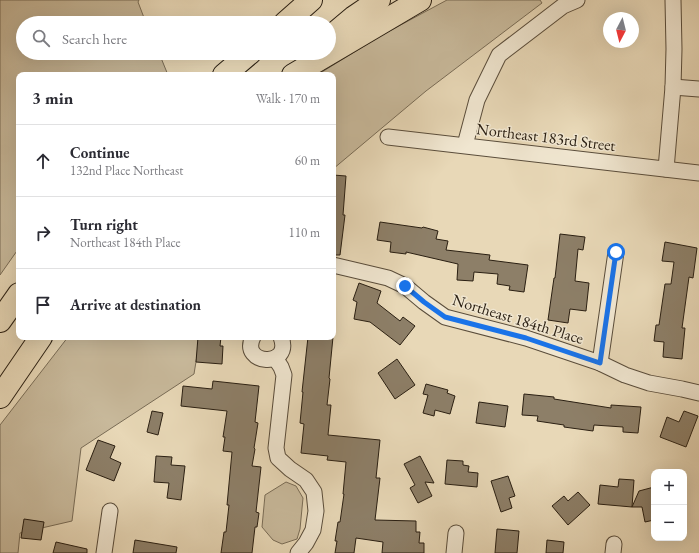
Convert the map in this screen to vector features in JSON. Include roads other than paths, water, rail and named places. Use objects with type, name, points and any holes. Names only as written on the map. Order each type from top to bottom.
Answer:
[{"type":"highway","points":[[292,16],[311,0]]},
{"type":"highway","points":[[336,32],[354,17],[379,0]]},
{"type":"highway","points":[[336,50],[420,0]]},
{"type":"highway","points":[[228,72],[242,60]]},
{"type":"highway","points":[[288,72],[302,60]]},
{"type":"highway","points":[[298,72],[318,60]]},
{"type":"highway","points":[[0,321],[16,298]]},
{"type":"highway","points":[[0,397],[39,340]]},
{"type":"street","points":[[466,145],[477,100],[499,56],[563,6],[577,0]]},
{"type":"street","points":[[666,169],[673,87],[673,0]]},
{"type":"street","points":[[673,87],[699,89]]},
{"type":"street","name":"Northeast 183rd Street","points":[[388,137],[699,173]]},
{"type":"street","points":[[600,363],[616,252]]},
{"type":"street","name":"Northeast 184th Place","points":[[336,267],[388,278],[399,283],[445,317],[526,338],[600,363],[625,375],[649,383],[699,393]]},
{"type":"street","points":[[251,340],[252,351],[260,359],[265,360],[270,360],[280,354],[283,343],[282,340]]},
{"type":"street","points":[[275,358],[281,366],[284,375],[276,448],[278,458],[290,469],[306,480],[314,492],[316,511],[313,530],[306,543],[298,553]]},
{"type":"street","points":[[104,553],[110,511]]},
{"type":"street","points":[[454,553],[456,533]]}]
